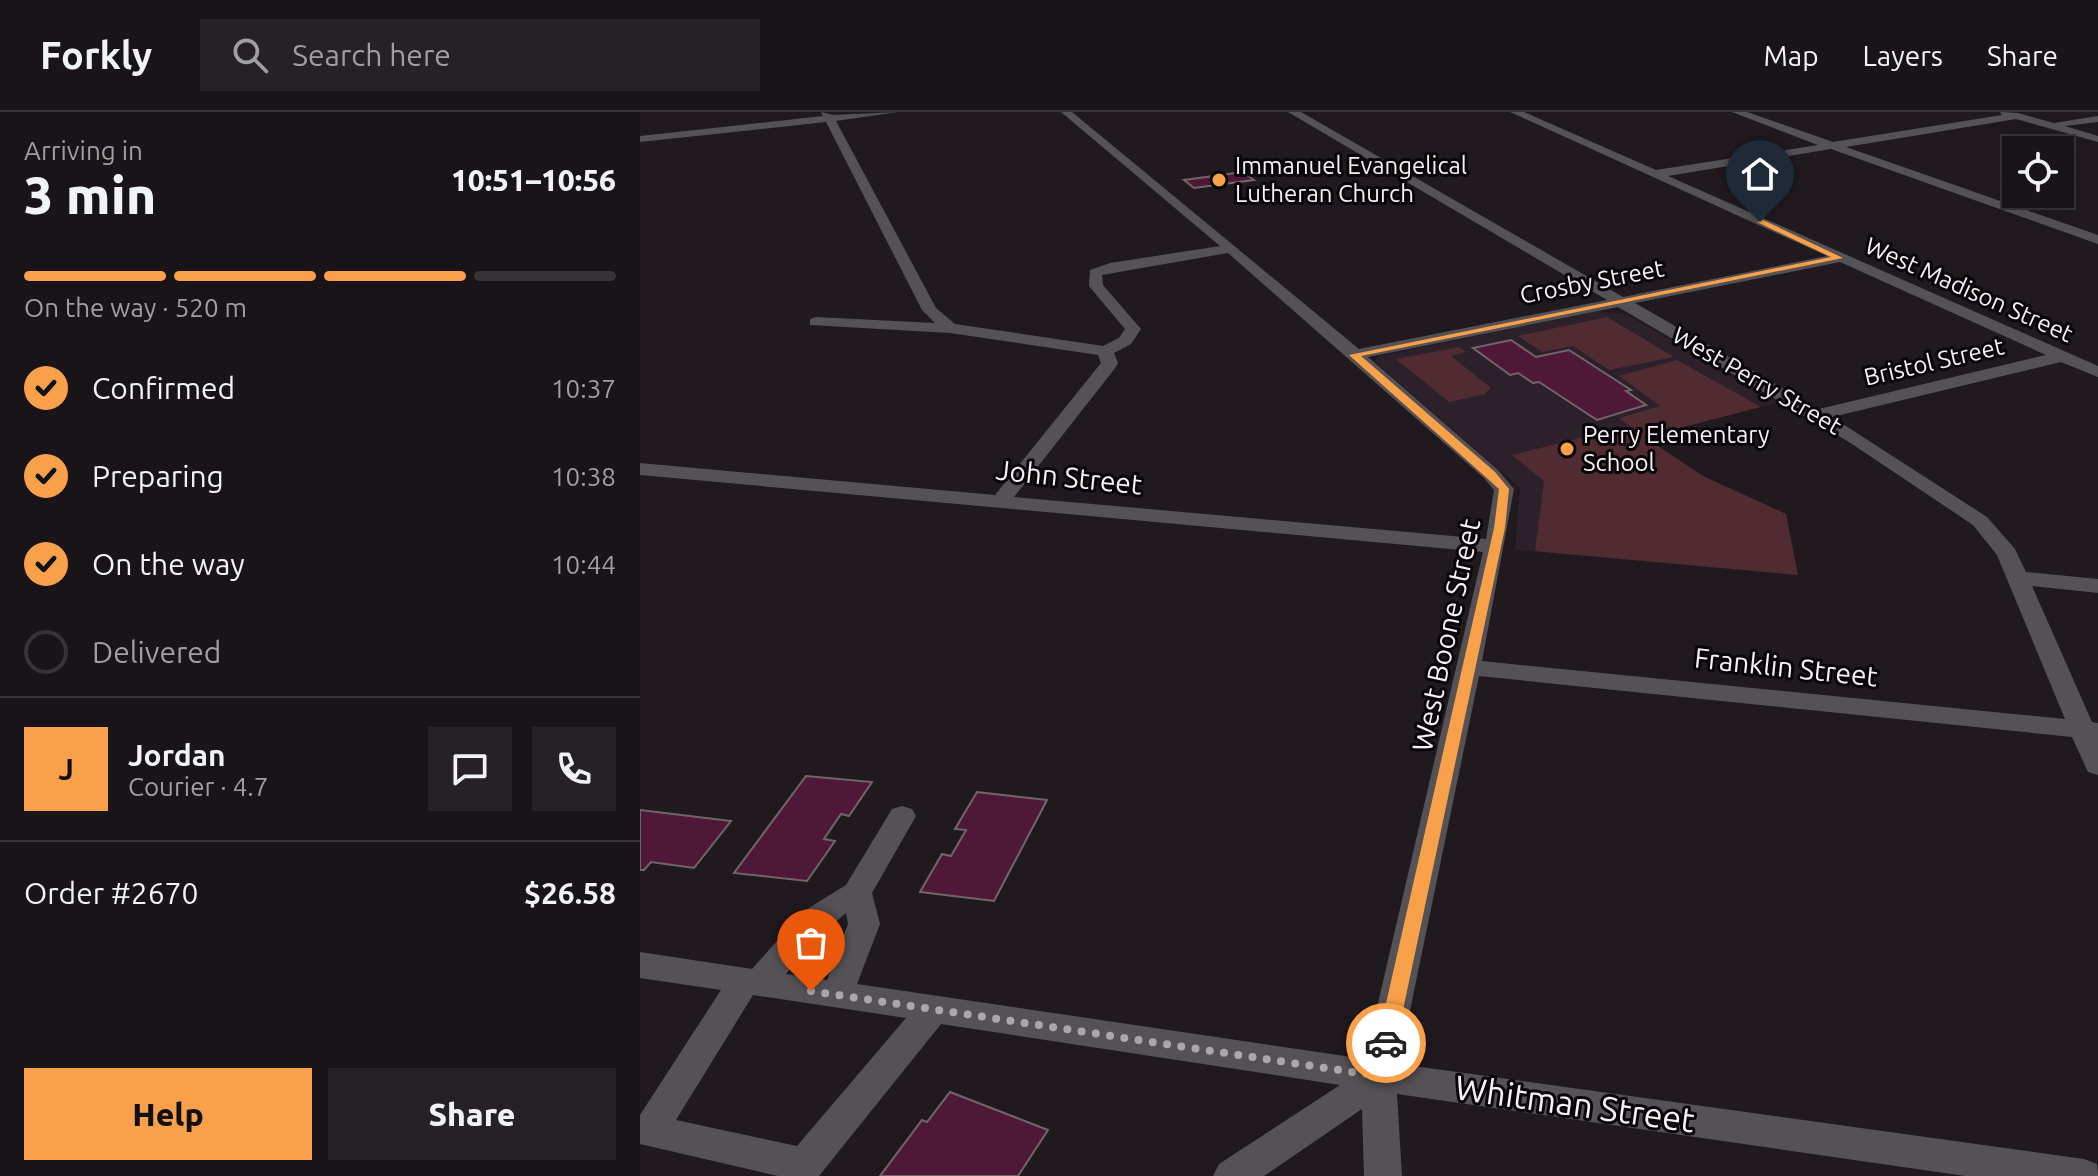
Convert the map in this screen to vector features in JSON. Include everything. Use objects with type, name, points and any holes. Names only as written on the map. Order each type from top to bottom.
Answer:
[{"type":"street","points":[[640,139],[828,115],[893,112]]},
{"type":"street","name":"West Boone Street","points":[[1066,112],[1231,248],[1499,481],[1503,496],[1493,546],[1379,1076],[1383,1176]]},
{"type":"street","name":"West Perry Street","points":[[1293,112],[1816,415],[1980,521],[2007,554],[2090,730],[2098,766]]},
{"type":"street","name":"West Madison Street","points":[[1515,112],[2098,372]]},
{"type":"street","points":[[1737,112],[2098,240]]},
{"type":"street","points":[[2003,112],[2098,139]]},
{"type":"street","points":[[828,115],[930,310],[950,328]]},
{"type":"street","points":[[1655,174],[2018,116]]},
{"type":"street","points":[[2049,126],[2098,119]]},
{"type":"street","points":[[816,322],[950,328],[985,336],[1105,351],[1125,341],[1133,329],[1096,286],[1095,273],[1110,267],[1231,248]]},
{"type":"street","name":"Crosby Street","points":[[1354,355],[1839,258]]},
{"type":"street","points":[[1002,499],[1110,363],[1105,351]]},
{"type":"street","name":"Bristol Street","points":[[1816,415],[2064,356]]},
{"type":"street","name":"John Street","points":[[640,469],[1002,499],[1493,546]]},
{"type":"street","points":[[2017,578],[2098,586]]},
{"type":"street","name":"Franklin Street","points":[[1467,667],[2090,730]]},
{"type":"street","points":[[902,816],[857,893],[834,902],[752,982],[650,1131],[805,1165],[934,1009]]},
{"type":"street","points":[[837,995],[864,924],[857,893]]},
{"type":"street","name":"Whitman Street","points":[[640,965],[1379,1076],[2084,1176]]},
{"type":"street","points":[[1232,1176],[1317,1123],[1379,1076]]},
{"type":"shaded area","name":"Perry Elementary School","points":[[1599,311],[1628,315],[1777,403],[1644,436],[1703,476],[1786,514],[1798,575],[1515,550],[1520,488],[1375,362],[1379,356]]},
{"type":"shaded area","points":[[1607,317],[1674,357],[1609,370],[1573,346],[1542,352],[1518,336]]},
{"type":"shaded area","points":[[1459,347],[1466,352],[1451,356],[1491,388],[1485,394],[1449,402],[1396,359]]},
{"type":"shaded area","points":[[1677,360],[1761,407],[1644,437],[1703,476],[1786,514],[1798,575],[1535,551],[1544,481],[1512,455],[1629,426],[1619,418],[1660,406],[1619,376]]},
{"type":"building","name":"Immanuel Evangelical Lutheran Church","points":[[1243,172],[1254,180],[1194,188],[1184,180]]},
{"type":"building","points":[[1511,340],[1536,357],[1569,350],[1631,390],[1626,391],[1646,405],[1597,420],[1539,382],[1533,383],[1518,373],[1510,375],[1473,348]]},
{"type":"building","points":[[806,776],[872,782],[849,816],[841,814],[824,839],[835,841],[807,881],[734,873]]},
{"type":"building","points":[[977,792],[1047,800],[994,901],[920,892],[942,854],[951,856],[966,830],[955,829]]},
{"type":"building","points":[[640,810],[731,821],[694,868],[651,862],[640,870]]},
{"type":"building","points":[[950,1092],[1048,1130],[1018,1176],[880,1176],[922,1120],[927,1122]]},
{"type":"way so far","points":[[811,991],[1379,1076],[1386,1043]]},
{"type":"place","name":"Immanuel Evangelical Lutheran Church","points":[[1219,180]]},
{"type":"place","name":"Perry Elementary School","points":[[1567,449]]},
{"type":"route","points":[[1386,1043],[1499,528],[1504,489],[1499,481],[1354,355],[1839,258],[1760,222]]}]
